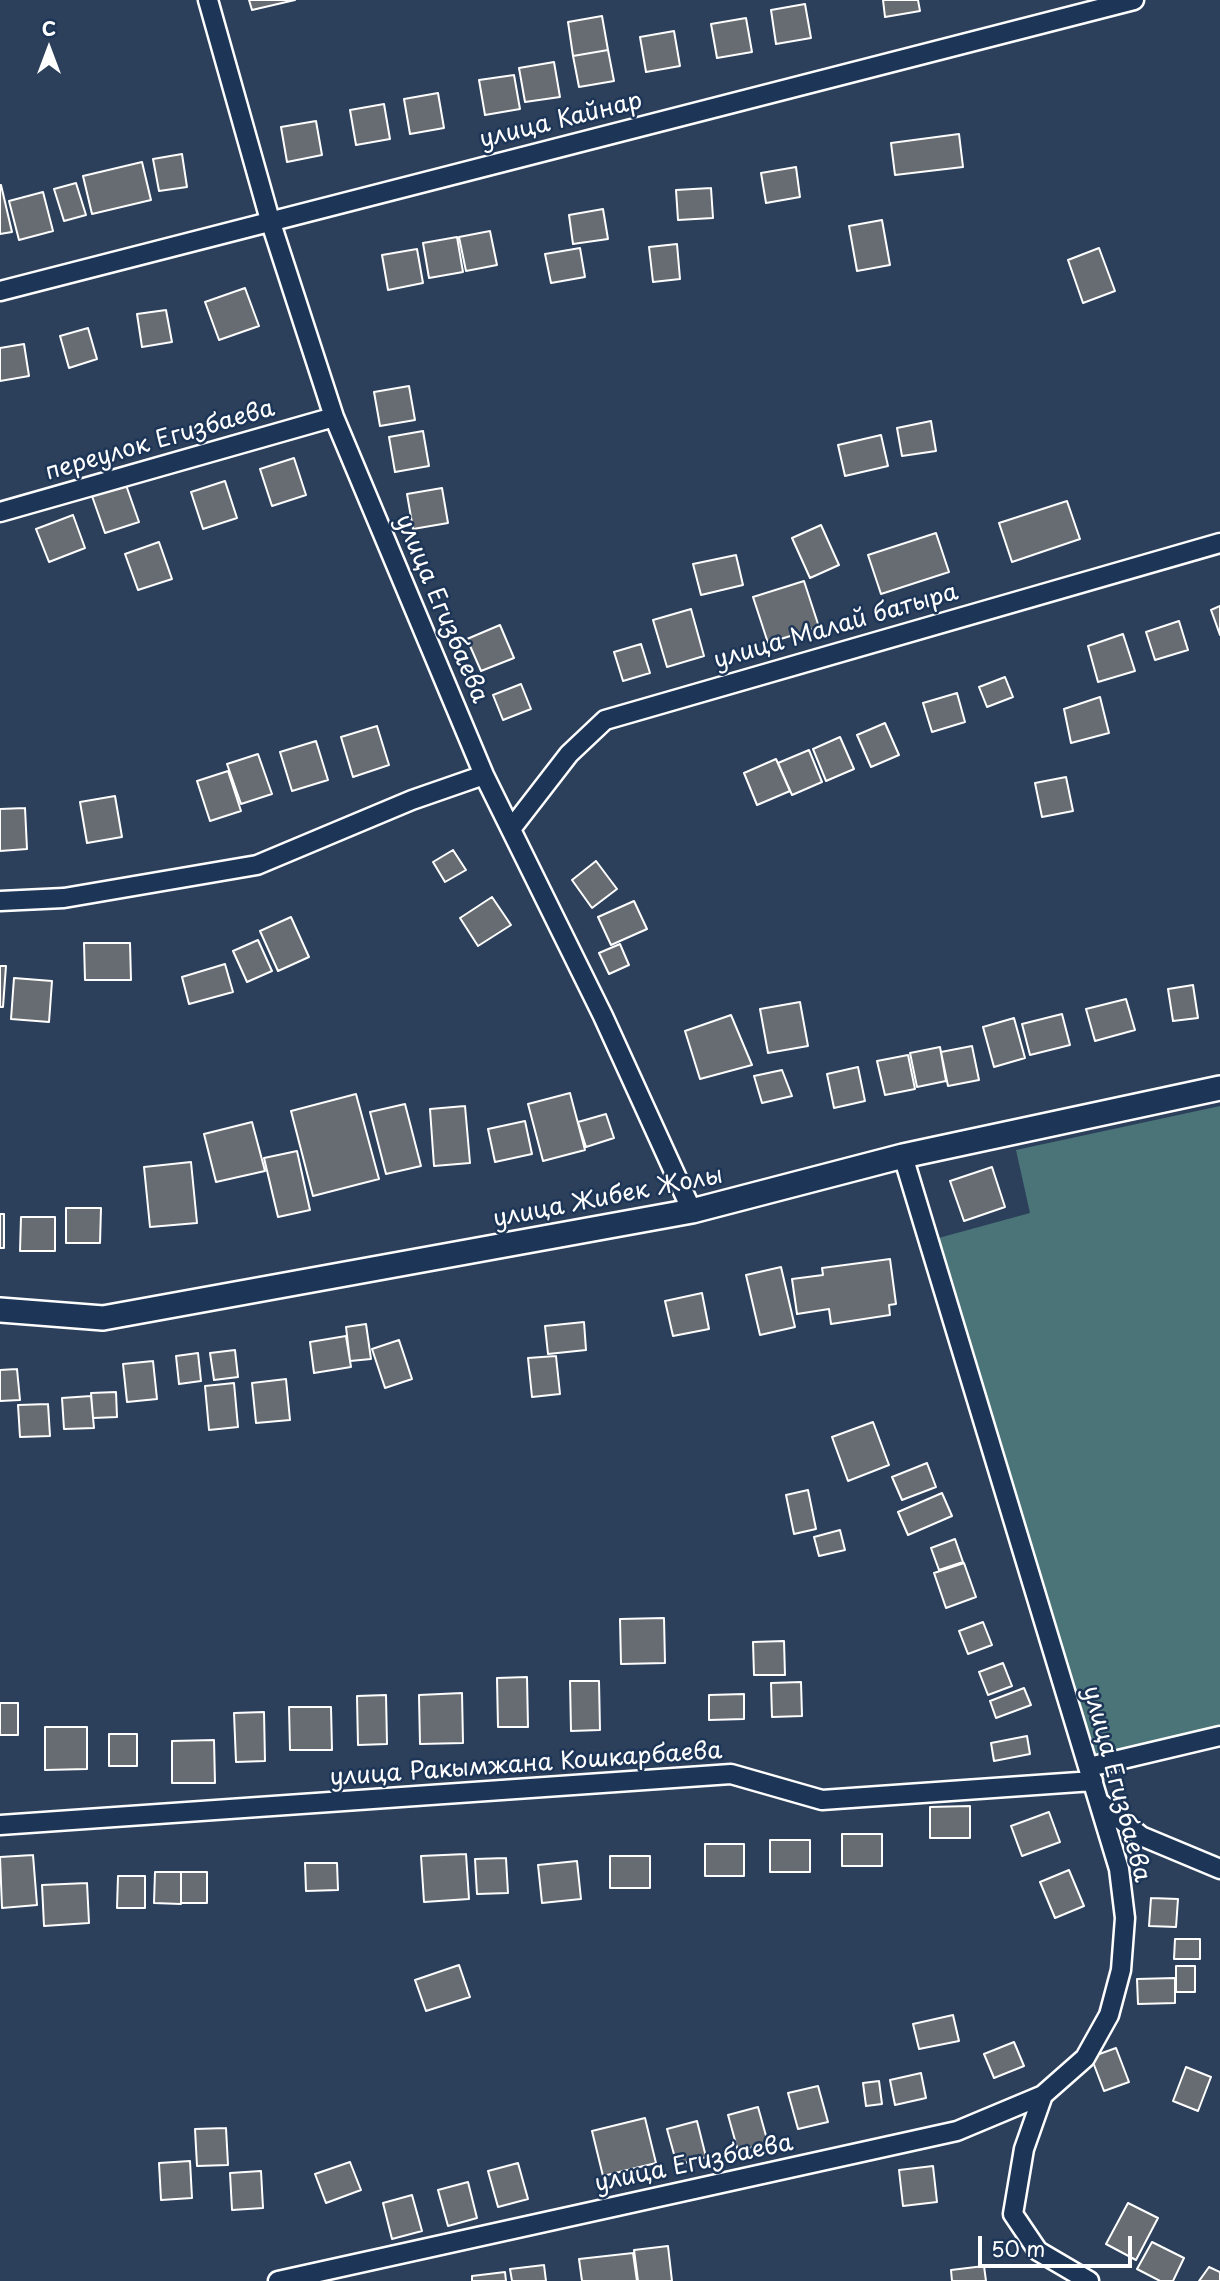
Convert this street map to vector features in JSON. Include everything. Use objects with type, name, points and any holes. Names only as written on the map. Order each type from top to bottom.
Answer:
[{"type":"main road","name":"улица Жибек Жолы","points":[[0,1310],[103,1318],[692,1211],[903,1156],[1220,1088]]},
{"type":"street","name":"улица Егизбаева","points":[[208,0],[270,220],[334,417],[484,775],[603,1016],[692,1211]]},
{"type":"street","name":"улица Кайнар","points":[[0,291],[1134,0]]},
{"type":"street","name":"переулок Егизбаева","points":[[0,512],[334,417]]},
{"type":"street","name":"улица Малай батыра","points":[[511,829],[569,754],[605,720],[1220,543]]},
{"type":"street","points":[[0,901],[64,898],[257,865],[412,800],[484,775]]},
{"type":"street","name":"улица Егизбаева","points":[[278,2281],[957,2131],[1043,2095],[1085,2057],[1109,2015],[1121,1970],[1125,1918],[1119,1869],[903,1156]]},
{"type":"street","name":"улица Ракымжана Кошкарбаева","points":[[0,1825],[731,1774],[821,1800],[1091,1774],[1220,1736]]},
{"type":"street","points":[[1099,1802],[1141,1836],[1220,1869]]},
{"type":"street","points":[[1043,2095],[1024,2149],[1013,2214],[1038,2250],[1088,2281]]},
{"type":"green space","points":[[1220,1106],[1220,1729],[1089,1761],[935,1239],[1030,1213],[1016,1150]]},
{"type":"building","points":[[249,0],[295,0],[252,10]]},
{"type":"building","points":[[883,0],[918,0],[920,11],[885,17]]},
{"type":"building","points":[[805,4],[811,38],[776,44],[771,10]]},
{"type":"building","points":[[602,16],[608,50],[573,56],[568,22]]},
{"type":"building","points":[[746,18],[752,52],[717,58],[711,24]]},
{"type":"building","points":[[674,31],[680,66],[646,72],[640,37]]},
{"type":"building","points":[[608,50],[614,81],[579,87],[573,56]]},
{"type":"building","points":[[554,62],[560,97],[525,102],[519,68]]},
{"type":"building","points":[[514,75],[520,109],[485,115],[479,80]]},
{"type":"building","points":[[438,93],[444,128],[410,134],[404,99]]},
{"type":"building","points":[[384,104],[390,139],[356,145],[350,110]]},
{"type":"building","points":[[316,121],[322,155],[287,162],[281,127]]},
{"type":"building","points":[[959,134],[963,167],[895,175],[891,143]]},
{"type":"building","points":[[182,154],[187,187],[159,191],[153,159]]},
{"type":"building","points":[[142,162],[151,200],[92,214],[83,176]]},
{"type":"building","points":[[796,167],[800,197],[766,203],[761,173]]},
{"type":"building","points":[[76,183],[86,215],[64,221],[54,189]]},
{"type":"building","points":[[0,185],[12,232],[0,234]]},
{"type":"building","points":[[711,188],[713,218],[678,220],[676,190]]},
{"type":"building","points":[[43,192],[53,231],[19,240],[9,201]]},
{"type":"building","points":[[603,209],[608,239],[573,244],[569,215]]},
{"type":"building","points":[[882,220],[890,265],[857,271],[849,226]]},
{"type":"building","points":[[490,231],[497,265],[466,271],[459,237]]},
{"type":"building","points":[[457,237],[463,272],[429,278],[423,243]]},
{"type":"building","points":[[677,244],[680,279],[653,282],[649,247]]},
{"type":"building","points":[[580,248],[585,277],[551,283],[545,254]]},
{"type":"building","points":[[1099,248],[1115,291],[1083,303],[1068,260]]},
{"type":"building","points":[[417,249],[423,283],[388,290],[382,255]]},
{"type":"building","points":[[245,288],[259,326],[219,340],[205,302]]},
{"type":"building","points":[[166,310],[172,342],[142,347],[137,314]]},
{"type":"building","points":[[88,328],[97,359],[69,368],[60,336]]},
{"type":"building","points":[[24,344],[29,376],[0,381],[0,348]]},
{"type":"building","points":[[409,386],[415,420],[380,426],[374,392]]},
{"type":"building","points":[[931,421],[936,451],[902,456],[897,428]]},
{"type":"building","points":[[423,431],[429,466],[395,472],[389,437]]},
{"type":"building","points":[[881,435],[888,466],[845,476],[838,445]]},
{"type":"building","points":[[294,458],[306,495],[272,506],[260,469]]},
{"type":"building","points":[[225,481],[237,518],[203,529],[191,492]]},
{"type":"building","points":[[126,485],[139,522],[105,533],[92,496]]},
{"type":"building","points":[[442,488],[448,523],[413,529],[407,494]]},
{"type":"building","points":[[1067,501],[1080,539],[1012,562],[999,523]]},
{"type":"building","points":[[73,515],[85,548],[49,562],[36,529]]},
{"type":"building","points":[[821,525],[839,565],[810,578],[792,538]]},
{"type":"building","points":[[936,533],[949,572],[881,594],[868,555]]},
{"type":"building","points":[[159,542],[172,579],[138,590],[125,554]]},
{"type":"building","points":[[736,555],[743,585],[701,595],[693,564]]},
{"type":"building","points":[[804,581],[819,627],[768,643],[753,597]]},
{"type":"building","points":[[1220,606],[1220,635],[1211,610]]},
{"type":"building","points":[[691,609],[704,656],[667,667],[653,620]]},
{"type":"building","points":[[1179,621],[1188,650],[1155,660],[1146,632]]},
{"type":"building","points":[[500,625],[514,658],[481,671],[467,639]]},
{"type":"building","points":[[1123,634],[1135,671],[1098,682],[1088,646]]},
{"type":"building","points":[[641,644],[650,673],[623,681],[614,652]]},
{"type":"building","points":[[1005,677],[1013,697],[987,707],[979,687]]},
{"type":"building","points":[[521,684],[531,709],[503,720],[493,695]]},
{"type":"building","points":[[957,693],[965,722],[932,732],[923,703]]},
{"type":"building","points":[[1100,697],[1109,733],[1071,743],[1064,709]]},
{"type":"building","points":[[885,723],[899,755],[871,767],[857,735]]},
{"type":"building","points":[[377,726],[389,765],[353,777],[341,737]]},
{"type":"building","points":[[840,737],[854,769],[826,781],[813,749]]},
{"type":"building","points":[[316,741],[328,780],[292,791],[280,752]]},
{"type":"building","points":[[809,750],[822,782],[792,795],[778,763]]},
{"type":"building","points":[[258,754],[272,794],[241,804],[227,764]]},
{"type":"building","points":[[776,759],[790,791],[757,805],[744,773]]},
{"type":"building","points":[[228,771],[241,811],[210,821],[197,781]]},
{"type":"building","points":[[1066,777],[1073,811],[1042,817],[1035,783]]},
{"type":"building","points":[[115,796],[122,837],[87,843],[80,802]]},
{"type":"building","points":[[25,808],[27,849],[0,851],[0,809]]},
{"type":"building","points":[[453,850],[466,870],[445,882],[433,862]]},
{"type":"building","points":[[596,861],[617,889],[592,908],[572,880]]},
{"type":"building","points":[[492,897],[511,925],[478,946],[460,918]]},
{"type":"building","points":[[634,901],[647,929],[611,945],[598,917]]},
{"type":"building","points":[[291,917],[309,957],[278,971],[260,931]]},
{"type":"building","points":[[258,940],[272,971],[247,982],[233,951]]},
{"type":"building","points":[[84,943],[130,943],[131,980],[85,980]]},
{"type":"building","points":[[620,944],[629,965],[609,974],[599,953]]},
{"type":"building","points":[[225,964],[233,992],[189,1004],[182,977]]},
{"type":"building","points":[[0,966],[6,966],[3,1007],[0,1007]]},
{"type":"building","points":[[14,978],[52,981],[49,1022],[11,1019]]},
{"type":"building","points":[[1193,985],[1198,1018],[1173,1021],[1168,989]]},
{"type":"building","points":[[1126,999],[1135,1030],[1095,1041],[1086,1009]]},
{"type":"building","points":[[800,1002],[808,1046],[768,1053],[760,1009]]},
{"type":"building","points":[[1062,1014],[1070,1045],[1030,1055],[1022,1024]]},
{"type":"building","points":[[731,1015],[752,1065],[700,1079],[685,1031]]},
{"type":"building","points":[[1014,1018],[1025,1058],[994,1067],[983,1027]]},
{"type":"building","points":[[972,1046],[979,1080],[948,1086],[941,1052]]},
{"type":"building","points":[[940,1047],[946,1081],[917,1087],[910,1053]]},
{"type":"building","points":[[908,1055],[915,1089],[885,1095],[877,1061]]},
{"type":"building","points":[[858,1067],[865,1101],[834,1108],[827,1074]]},
{"type":"building","points":[[782,1070],[792,1096],[762,1103],[754,1076]]},
{"type":"building","points":[[570,1093],[585,1150],[543,1161],[528,1104]]},
{"type":"building","points":[[356,1094],[379,1179],[313,1196],[291,1111]]},
{"type":"building","points":[[405,1104],[421,1166],[386,1174],[370,1112]]},
{"type":"building","points":[[465,1106],[470,1163],[434,1166],[430,1109]]},
{"type":"building","points":[[606,1114],[614,1138],[586,1147],[578,1122]]},
{"type":"building","points":[[525,1121],[532,1154],[495,1162],[488,1129]]},
{"type":"building","points":[[252,1122],[265,1171],[216,1182],[204,1134]]},
{"type":"building","points":[[297,1151],[310,1210],[278,1217],[264,1158]]},
{"type":"building","points":[[191,1162],[197,1223],[150,1227],[144,1167]]},
{"type":"building","points":[[992,1167],[1005,1207],[964,1221],[950,1181]]},
{"type":"building","points":[[66,1208],[101,1208],[100,1243],[66,1243]]},
{"type":"building","points":[[0,1214],[4,1214],[4,1248],[0,1248]]},
{"type":"building","points":[[21,1217],[55,1217],[55,1251],[20,1251]]},
{"type":"building","points":[[890,1259],[896,1304],[889,1305],[890,1315],[831,1324],[829,1309],[797,1314],[792,1279],[823,1275],[822,1268]]},
{"type":"building","points":[[781,1267],[795,1327],[760,1335],[746,1275]]},
{"type":"building","points":[[702,1293],[709,1329],[673,1336],[665,1301]]},
{"type":"building","points":[[584,1322],[586,1350],[548,1354],[545,1326]]},
{"type":"building","points":[[366,1324],[371,1359],[350,1361],[346,1327]]},
{"type":"building","points":[[346,1336],[351,1367],[314,1373],[310,1342]]},
{"type":"building","points":[[399,1340],[412,1379],[385,1388],[372,1349]]},
{"type":"building","points":[[235,1350],[238,1377],[214,1380],[210,1353]]},
{"type":"building","points":[[198,1353],[201,1381],[179,1384],[176,1356]]},
{"type":"building","points":[[556,1356],[560,1394],[532,1397],[528,1358]]},
{"type":"building","points":[[153,1361],[157,1399],[127,1402],[123,1364]]},
{"type":"building","points":[[17,1369],[20,1400],[0,1401],[0,1370]]},
{"type":"building","points":[[286,1379],[290,1420],[256,1423],[252,1383]]},
{"type":"building","points":[[234,1383],[238,1427],[209,1430],[205,1386]]},
{"type":"building","points":[[116,1392],[117,1417],[93,1418],[91,1393]]},
{"type":"building","points":[[91,1396],[94,1428],[64,1429],[62,1398]]},
{"type":"building","points":[[48,1404],[50,1436],[20,1437],[18,1405]]},
{"type":"building","points":[[873,1422],[889,1465],[848,1481],[832,1437]]},
{"type":"building","points":[[927,1463],[936,1487],[902,1500],[892,1477]]},
{"type":"building","points":[[808,1490],[816,1529],[794,1534],[786,1495]]},
{"type":"building","points":[[942,1493],[952,1516],[908,1535],[898,1512]]},
{"type":"building","points":[[840,1530],[845,1550],[819,1556],[814,1537]]},
{"type":"building","points":[[955,1539],[963,1562],[939,1570],[931,1548]]},
{"type":"building","points":[[964,1563],[976,1597],[946,1608],[934,1573]]},
{"type":"building","points":[[664,1618],[665,1663],[621,1664],[620,1619]]},
{"type":"building","points":[[983,1622],[992,1645],[968,1654],[959,1631]]},
{"type":"building","points":[[784,1641],[785,1675],[754,1675],[753,1642]]},
{"type":"building","points":[[1003,1663],[1012,1686],[988,1695],[979,1672]]},
{"type":"building","points":[[527,1677],[528,1727],[498,1727],[497,1678]]},
{"type":"building","points":[[570,1681],[599,1681],[600,1730],[571,1731]]},
{"type":"building","points":[[801,1682],[802,1716],[772,1717],[771,1683]]},
{"type":"building","points":[[1024,1688],[1031,1705],[996,1718],[990,1701]]},
{"type":"building","points":[[462,1693],[463,1743],[420,1744],[419,1695]]},
{"type":"building","points":[[744,1694],[744,1719],[709,1720],[709,1695]]},
{"type":"building","points":[[386,1695],[387,1744],[358,1745],[357,1696]]},
{"type":"building","points":[[0,1703],[18,1703],[18,1735],[0,1735]]},
{"type":"building","points":[[289,1707],[331,1707],[332,1750],[290,1750]]},
{"type":"building","points":[[264,1712],[265,1761],[236,1762],[234,1713]]},
{"type":"building","points":[[45,1727],[87,1727],[87,1769],[45,1770]]},
{"type":"building","points":[[109,1734],[137,1734],[137,1766],[109,1766]]},
{"type":"building","points":[[1027,1736],[1030,1754],[994,1761],[991,1743]]},
{"type":"building","points":[[214,1740],[215,1783],[172,1783],[172,1741]]},
{"type":"building","points":[[970,1806],[970,1838],[930,1838],[930,1807]]},
{"type":"building","points":[[1049,1812],[1060,1842],[1022,1856],[1011,1826]]},
{"type":"building","points":[[842,1834],[882,1834],[882,1866],[842,1866]]},
{"type":"building","points":[[770,1840],[810,1840],[810,1872],[770,1872]]},
{"type":"building","points":[[705,1844],[744,1844],[744,1876],[705,1876]]},
{"type":"building","points":[[466,1854],[469,1899],[424,1902],[421,1856]]},
{"type":"building","points":[[33,1855],[37,1905],[2,1908],[0,1857]]},
{"type":"building","points":[[610,1856],[650,1856],[650,1888],[610,1888]]},
{"type":"building","points":[[506,1858],[508,1893],[477,1894],[475,1859]]},
{"type":"building","points":[[577,1861],[581,1899],[542,1903],[538,1865]]},
{"type":"building","points":[[305,1863],[337,1863],[338,1890],[306,1891]]},
{"type":"building","points":[[1069,1870],[1084,1906],[1055,1918],[1040,1882]]},
{"type":"building","points":[[155,1872],[181,1872],[181,1904],[154,1903]]},
{"type":"building","points":[[181,1872],[207,1872],[207,1903],[181,1903]]},
{"type":"building","points":[[118,1876],[145,1876],[145,1908],[117,1908]]},
{"type":"building","points":[[87,1883],[89,1923],[44,1926],[42,1885]]},
{"type":"building","points":[[1151,1898],[1178,1899],[1176,1927],[1149,1926]]},
{"type":"building","points":[[1175,1939],[1200,1939],[1200,1959],[1174,1959]]},
{"type":"building","points":[[459,1965],[470,1997],[426,2011],[415,1980]]},
{"type":"building","points":[[1176,1966],[1195,1966],[1195,1992],[1176,1992]]},
{"type":"building","points":[[1175,1978],[1175,2003],[1138,2004],[1137,1979]]},
{"type":"building","points":[[953,2015],[959,2041],[919,2049],[913,2024]]},
{"type":"building","points":[[1014,2042],[1024,2066],[994,2078],[984,2054]]},
{"type":"building","points":[[1116,2048],[1129,2082],[1104,2091],[1091,2057]]},
{"type":"building","points":[[1186,2067],[1211,2077],[1198,2111],[1173,2101]]},
{"type":"building","points":[[921,2073],[926,2098],[895,2105],[890,2080]]},
{"type":"building","points":[[879,2081],[882,2104],[866,2106],[863,2083]]},
{"type":"building","points":[[818,2086],[828,2122],[798,2129],[788,2093]]},
{"type":"building","points":[[758,2107],[768,2143],[738,2151],[728,2115]]},
{"type":"building","points":[[645,2118],[656,2163],[603,2176],[592,2131]]},
{"type":"building","points":[[697,2121],[706,2157],[677,2165],[667,2129]]},
{"type":"building","points":[[226,2128],[228,2165],[197,2166],[195,2129]]},
{"type":"building","points":[[190,2161],[192,2198],[161,2200],[159,2163]]},
{"type":"building","points":[[350,2162],[361,2190],[326,2203],[315,2174]]},
{"type":"building","points":[[518,2163],[528,2199],[498,2207],[488,2171]]},
{"type":"building","points":[[933,2166],[937,2202],[903,2206],[899,2170]]},
{"type":"building","points":[[261,2171],[263,2208],[232,2210],[230,2173]]},
{"type":"building","points":[[468,2182],[477,2218],[448,2226],[438,2190]]},
{"type":"building","points":[[412,2195],[422,2231],[392,2239],[383,2203]]},
{"type":"building","points":[[1128,2203],[1158,2218],[1136,2260],[1106,2244]]},
{"type":"building","points":[[1152,2242],[1184,2258],[1173,2281],[1160,2281],[1137,2269]]},
{"type":"building","points":[[668,2246],[672,2281],[638,2281],[634,2250]]},
{"type":"building","points":[[633,2253],[637,2281],[582,2281],[579,2259]]},
{"type":"building","points":[[544,2265],[546,2281],[512,2281],[510,2269]]},
{"type":"building","points":[[984,2266],[986,2281],[952,2281],[951,2270]]},
{"type":"building","points":[[1209,2267],[1220,2272],[1220,2281],[1199,2281]]},
{"type":"building","points":[[505,2272],[506,2281],[472,2281],[472,2276]]}]
